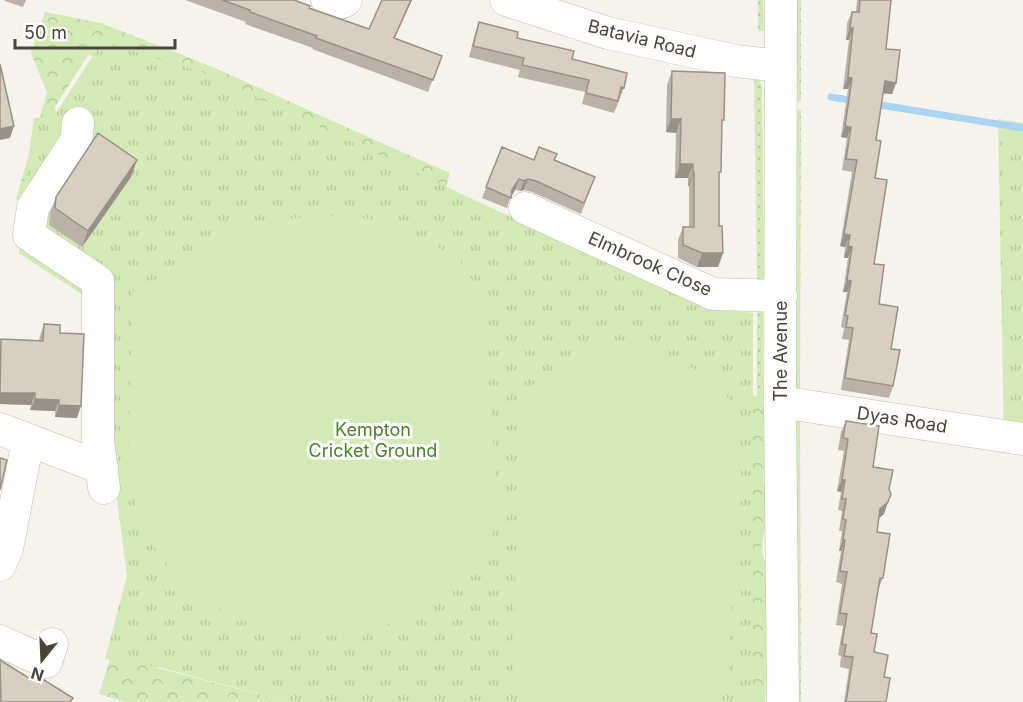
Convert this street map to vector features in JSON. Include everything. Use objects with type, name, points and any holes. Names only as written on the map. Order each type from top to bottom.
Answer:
[{"type":"street","points":[[327,0],[342,3],[346,0]]},
{"type":"street","name":"Batavia Road","points":[[506,0],[608,33],[736,61],[780,66]]},
{"type":"street","name":"The Avenue","points":[[781,0],[780,402],[783,702]]},
{"type":"street","points":[[0,565],[6,549],[14,435],[93,471],[98,441],[98,281],[29,235],[33,207],[76,141],[78,123]]},
{"type":"street","name":"Elmbrook Close","points":[[525,208],[713,294],[781,296]]},
{"type":"street","name":"Dyas Road","points":[[780,402],[1023,439]]},
{"type":"street","points":[[1,641],[46,662],[52,644]]},
{"type":"green space","points":[[758,0],[763,0],[764,31],[758,31]]},
{"type":"green space","points":[[790,0],[801,0],[801,101],[788,102]]},
{"type":"green space","points":[[45,12],[101,23],[215,68],[450,173],[444,194],[164,74],[88,55],[55,107],[59,138],[30,202],[16,199],[47,93],[31,53]]},
{"type":"green space","name":"Kempton Cricket Ground","points":[[102,42],[205,73],[710,308],[753,313],[753,702],[288,702],[162,668],[105,659],[127,576],[92,301],[19,253],[23,196],[34,118],[54,116]]},
{"type":"green space","points":[[754,76],[759,79],[762,87],[764,277],[763,283],[757,286]]},
{"type":"green space","points":[[788,110],[801,110],[800,394],[794,393]]},
{"type":"green space","points":[[998,119],[1023,123],[1023,438],[1004,444]]},
{"type":"green space","points":[[353,215],[395,226],[457,257],[482,294],[499,518],[478,568],[427,611],[354,636],[284,635],[231,617],[191,589],[160,557],[141,520],[128,484],[133,291],[238,230],[295,218]]},
{"type":"green space","points":[[757,302],[763,307],[762,702],[756,702]]},
{"type":"green space","points":[[609,343],[664,354],[717,380],[741,419],[728,675],[695,702],[532,702],[515,683],[513,655],[520,424],[529,388],[564,363]]},
{"type":"green space","points":[[760,395],[768,419],[763,479],[769,512],[760,551],[770,571],[774,637],[766,680],[765,702],[741,702],[734,399]]},
{"type":"green space","points":[[800,414],[801,702],[789,702],[791,417]]},
{"type":"green space","points":[[111,656],[288,702],[125,702],[99,694]]},
{"type":"building","points":[[222,0],[294,0],[310,6],[309,8],[369,29],[382,0],[411,0],[394,38],[442,56],[433,80],[316,38],[317,36]]},
{"type":"building","points":[[860,0],[891,0],[886,49],[900,50],[896,83],[885,81],[876,140],[881,141],[875,178],[887,180],[874,264],[884,265],[879,304],[898,307],[891,349],[900,350],[893,386],[845,378],[853,328],[846,327],[848,316],[845,315],[851,281],[847,280],[852,247],[848,246],[850,235],[844,234],[857,160],[846,159],[851,127],[845,126],[852,78],[848,77],[853,28],[850,28],[852,12],[859,12]]},
{"type":"building","points":[[479,22],[518,32],[517,38],[574,51],[572,59],[627,73],[618,101],[586,93],[589,80],[522,65],[524,58],[473,46]]},
{"type":"building","points":[[0,64],[14,126],[0,129]]},
{"type":"building","points":[[672,71],[725,73],[721,172],[719,172],[719,226],[722,226],[723,253],[702,253],[683,245],[683,227],[694,227],[694,172],[693,164],[680,164],[681,119],[671,119]]},
{"type":"building","points":[[98,133],[137,160],[88,231],[55,208],[56,197]]},
{"type":"building","points":[[502,147],[534,160],[539,147],[557,154],[554,160],[595,177],[584,203],[528,179],[524,181],[519,179],[512,190],[511,198],[486,187]]},
{"type":"building","points":[[44,324],[60,325],[60,333],[84,334],[81,406],[59,405],[59,400],[35,399],[35,393],[0,393],[1,339],[43,341]]},
{"type":"building","points":[[846,421],[879,426],[873,467],[893,470],[889,489],[891,494],[888,502],[880,509],[877,532],[890,534],[871,633],[877,634],[874,652],[888,655],[884,677],[890,678],[886,702],[846,702],[853,657],[844,656],[846,645],[842,644],[847,614],[840,613],[847,572],[840,571],[846,520],[843,519],[846,499],[842,499],[845,480],[842,480],[848,439],[843,438]]},
{"type":"building","points":[[0,458],[7,460],[0,490]]},
{"type":"building","points":[[0,660],[32,680],[36,675],[73,698],[70,702],[1,702]]},
{"type":"waterway","points":[[831,97],[855,101]]},
{"type":"waterway","points":[[874,104],[1023,128]]}]
